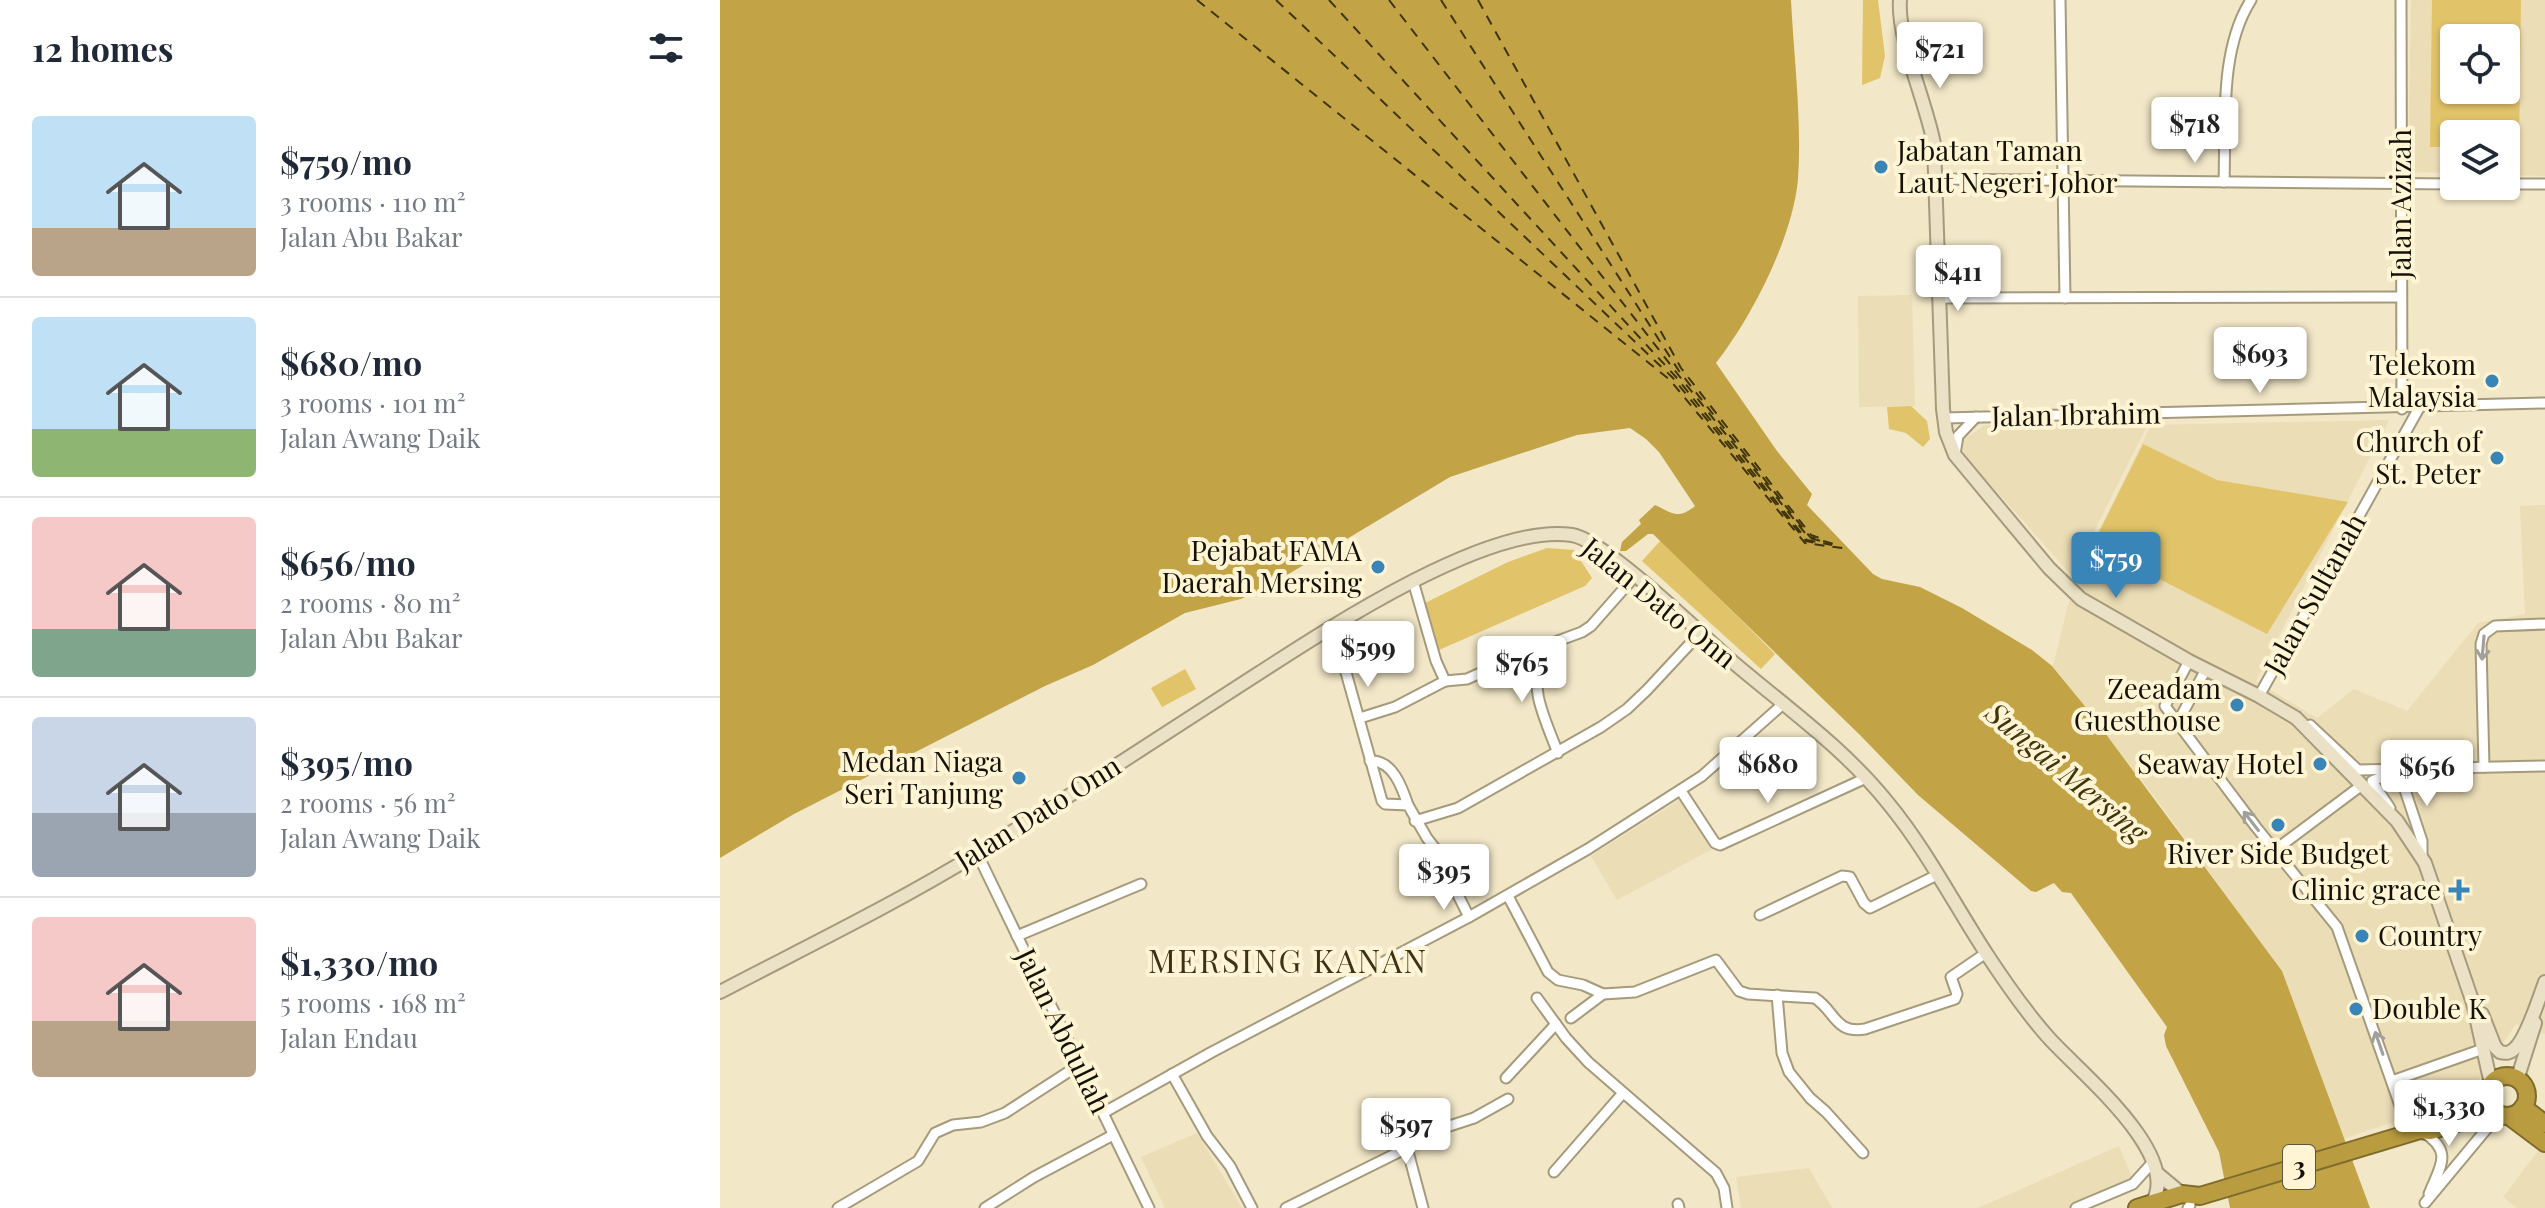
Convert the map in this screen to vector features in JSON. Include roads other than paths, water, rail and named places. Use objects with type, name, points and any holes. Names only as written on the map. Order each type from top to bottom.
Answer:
[{"type":"highway","name":"3","points":[[2420,1130],[2428,1123],[2466,1111],[2501,1077],[2517,1080]]},
{"type":"highway","points":[[2506,1112],[2526,1094],[2517,1080]]},
{"type":"highway","points":[[2489,1088],[2487,1099],[2545,1143]]},
{"type":"highway","name":"3","points":[[2144,1206],[2189,1202],[2420,1130],[2506,1112]]},
{"type":"highway","points":[[2506,1112],[2545,1124]]},
{"type":"main road","points":[[1900,0],[1901,21],[1930,123],[1936,179],[1944,418],[1949,444],[2049,568],[2081,599],[2296,718],[2397,821],[2422,855],[2473,1003],[2489,1088]]},
{"type":"main road","name":"Jalan Dato Onn","points":[[720,992],[977,853],[1333,626],[1413,581],[1505,543],[1561,534],[1588,539],[1635,576],[1866,778],[1892,807],[2018,1000],[2047,1037],[2123,1113],[2155,1169]]},
{"type":"main road","points":[[2473,1003],[2479,1008],[2495,1047],[2500,1052],[2510,1052],[2516,1049],[2522,1038],[2545,982]]},
{"type":"main road","points":[[2517,1080],[2545,994]]},
{"type":"main road","points":[[2155,1169],[2189,1202]]},
{"type":"main road","points":[[2144,1206],[2157,1195],[2155,1169]]},
{"type":"street","points":[[2060,0],[2065,298]]},
{"type":"street","points":[[2224,182],[2229,56],[2236,30],[2251,0]]},
{"type":"street","name":"Jalan Azizah","points":[[2401,0],[2402,409]]},
{"type":"street","points":[[1936,179],[2440,184]]},
{"type":"street","points":[[2520,184],[2545,184]]},
{"type":"street","points":[[1940,298],[2401,297]]},
{"type":"street","name":"Jalan Ibrahim","points":[[1944,418],[2402,409],[2545,403]]},
{"type":"street","name":"Jalan Sultanah","points":[[2259,696],[2419,408]]},
{"type":"street","points":[[1955,455],[1958,436],[1976,417]]},
{"type":"street","points":[[1360,718],[1395,707],[1445,681],[1467,679],[1587,629],[1635,576]]},
{"type":"street","points":[[1413,581],[1436,661],[1445,681]]},
{"type":"street","points":[[2484,767],[2481,644],[2484,634],[2495,626],[2545,624]]},
{"type":"street","points":[[1333,626],[1385,804],[1408,805]]},
{"type":"street","points":[[1415,821],[1458,808],[1558,753],[1627,709],[1700,633]]},
{"type":"street","points":[[1539,649],[1536,693],[1558,753]]},
{"type":"street","points":[[2189,661],[2165,706],[2337,927],[2404,1117]]},
{"type":"street","points":[[2177,724],[2206,669]]},
{"type":"street","points":[[1103,1113],[1508,896],[1681,791],[1783,704]]},
{"type":"street","points":[[2296,718],[2304,720],[2320,733],[2358,770],[2545,766]]},
{"type":"street","points":[[1370,761],[1378,760],[1391,770],[1415,821],[1448,865],[1455,889],[1469,917]]},
{"type":"street","points":[[2422,855],[2422,841],[2403,784],[2407,778],[2434,773],[2440,768]]},
{"type":"street","points":[[2397,821],[2372,781],[2401,769]]},
{"type":"street","points":[[1681,791],[1715,843],[1720,845],[1866,778]]},
{"type":"street","points":[[2275,850],[2362,785]]},
{"type":"street","name":"Jalan Abdullah","points":[[977,853],[1149,1208]]},
{"type":"street","points":[[1760,915],[1842,876],[1850,877],[1870,908],[1937,875]]},
{"type":"street","points":[[1017,936],[1141,884]]},
{"type":"street","points":[[1508,896],[1552,977],[1603,994],[1635,992],[1716,960],[1739,991],[1815,998],[1846,1029],[1865,1029],[1955,999],[1957,994],[1951,977],[1986,953]]},
{"type":"street","points":[[1571,1018],[1603,994]]},
{"type":"street","points":[[1777,995],[1782,1053],[1789,1072],[1863,1153]]},
{"type":"street","points":[[1537,998],[1585,1059],[1716,1173],[1724,1188],[1727,1208]]},
{"type":"street","points":[[1506,1078],[1556,1024]]},
{"type":"street","points":[[2392,1081],[2483,1049]]},
{"type":"street","points":[[838,1208],[918,1161],[935,1133],[953,1125],[981,1122],[1005,1113],[1079,1065]]},
{"type":"street","points":[[1172,1074],[1207,1136],[1230,1166],[1252,1208]]},
{"type":"street","points":[[1554,1172],[1623,1093]]},
{"type":"street","points":[[1286,1208],[1407,1148],[1431,1132],[1474,1118],[1508,1099]]},
{"type":"street","points":[[2425,1206],[2506,1112]]},
{"type":"street","points":[[2420,1130],[2435,1139],[2443,1155],[2425,1206]]},
{"type":"street","points":[[985,1208],[1034,1177],[1113,1135]]},
{"type":"street","points":[[1407,1148],[1423,1208]]},
{"type":"street","points":[[2076,1208],[2133,1184],[2155,1169]]},
{"type":"water","name":"Sungai Mersing","points":[[720,0],[1791,0],[1799,134],[1795,202],[1769,276],[1716,363],[1777,451],[1812,494],[1807,505],[1873,574],[1882,579],[1920,587],[2032,650],[2052,666],[2088,710],[2282,971],[2370,1208],[2230,1208],[2219,1152],[2166,1046],[2164,1035],[2167,1027],[2071,893],[2062,892],[2054,883],[2036,892],[2031,891],[1918,795],[1653,534],[1648,534],[1626,551],[1620,551],[1622,542],[1655,505],[1679,514],[1695,506],[1659,452],[1630,428],[1577,435],[1450,477],[1277,581],[1241,599],[1185,613],[1093,665],[1045,686],[794,814],[720,858]]},
{"type":"place","name":"Jabatan Taman Laut Negeri Johor","points":[[1881,167]]},
{"type":"place","name":"Telekom Malaysia","points":[[2492,381]]},
{"type":"place","name":"Church of St. Peter","points":[[2497,458]]},
{"type":"place","name":"Pejabat FAMA Daerah Mersing","points":[[1378,567]]},
{"type":"place","name":"Zeeadam Guesthouse","points":[[2237,705]]},
{"type":"place","name":"Seaway Hotel","points":[[2320,764]]},
{"type":"place","name":"Medan Niaga Seri Tanjung","points":[[1019,778]]},
{"type":"place","name":"River Side Budget","points":[[2278,825]]},
{"type":"place","name":"Clinic grace","points":[[2459,890]]},
{"type":"place","name":"Country","points":[[2362,936]]},
{"type":"place","name":"Double K","points":[[2356,1009]]},
{"type":"district","name":"MERSING KANAN","points":[[1288,962]]}]
